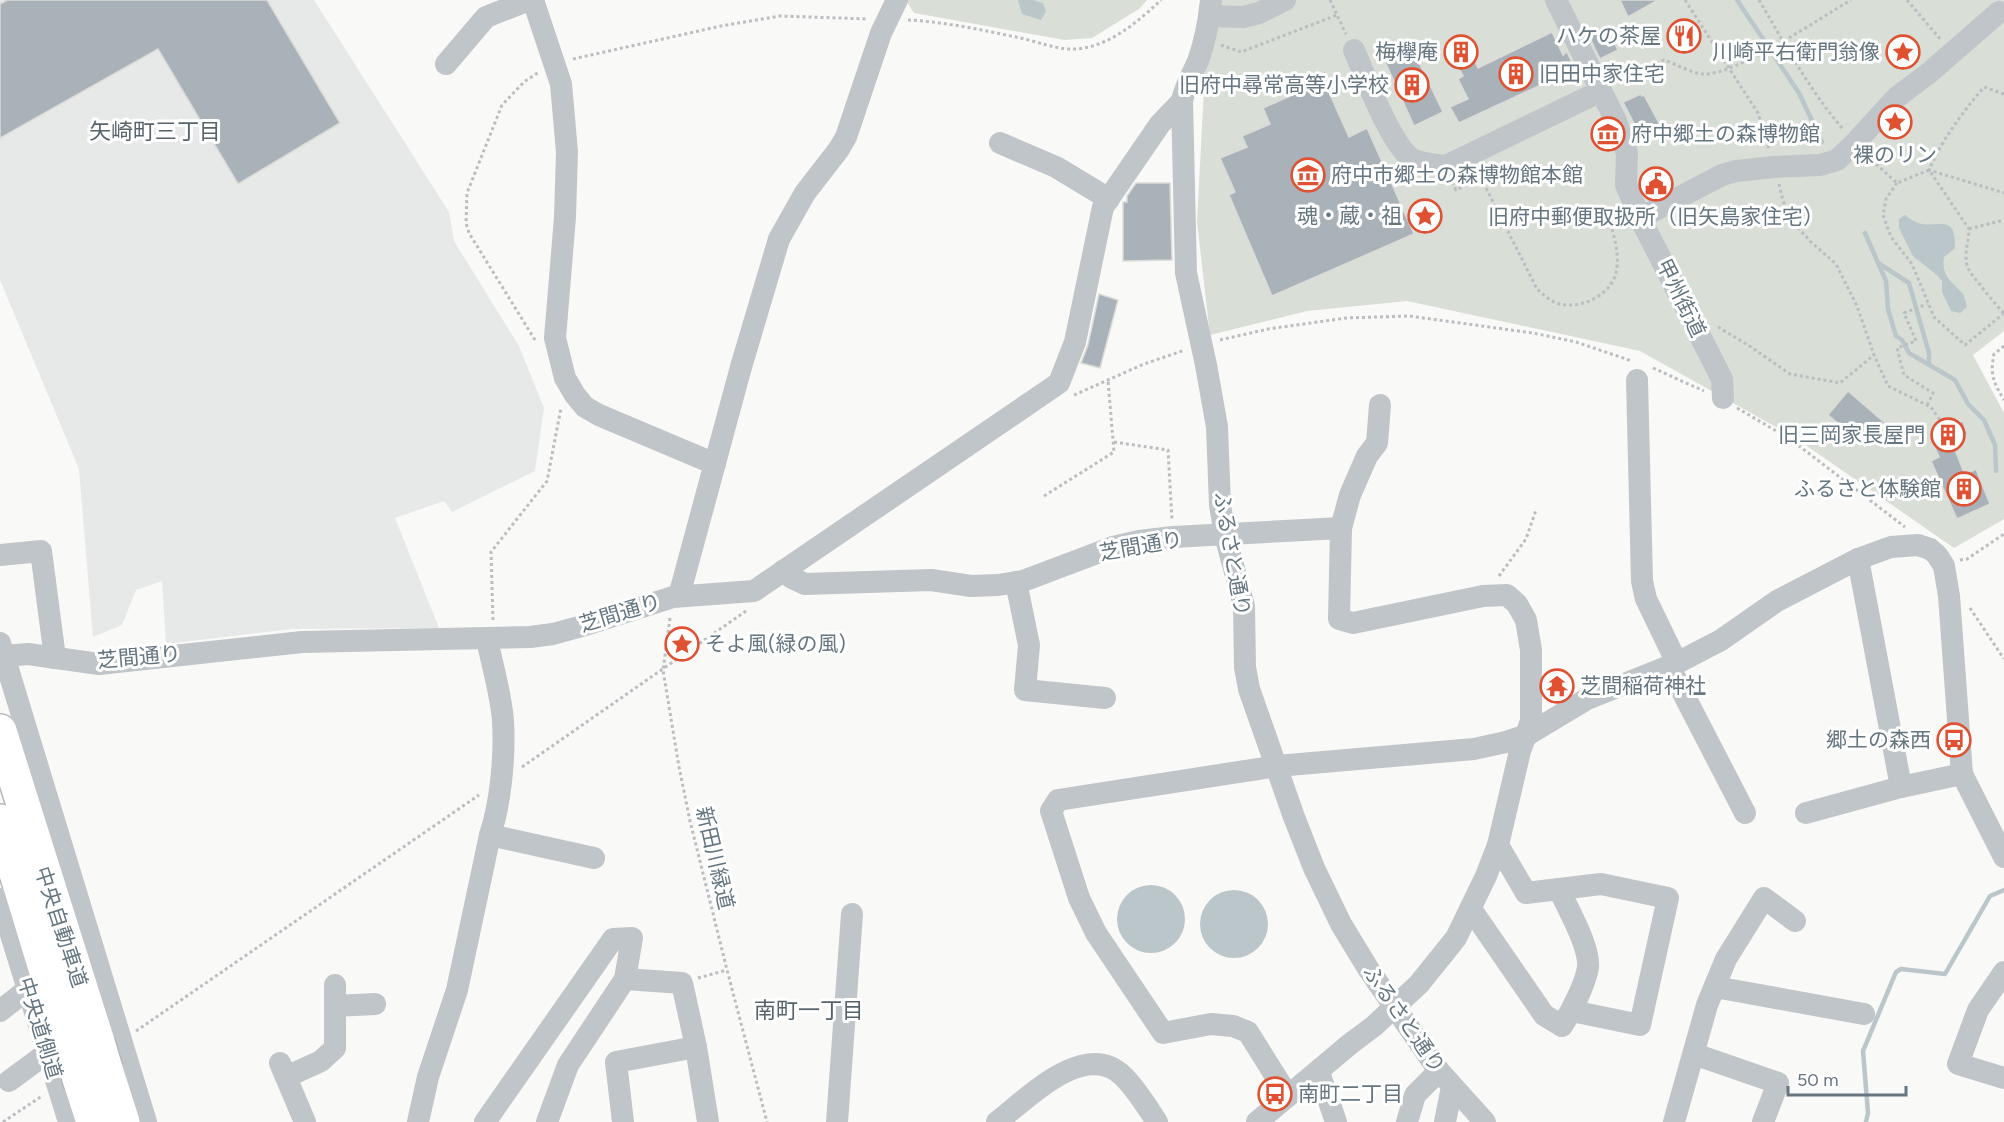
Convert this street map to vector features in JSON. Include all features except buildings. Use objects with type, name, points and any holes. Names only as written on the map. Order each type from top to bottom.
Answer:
[{"type":"highway","name":"中央自動車道","points":[[0,731],[123,1122]]},
{"type":"highway","name":"中央自動車道","points":[[0,821],[93,1122]]},
{"type":"street","points":[[446,64],[486,17],[531,0],[556,64],[561,84],[567,152],[563,248],[555,338],[565,378],[575,396],[585,407],[599,416],[715,465]]},
{"type":"street","name":"甲州街道","points":[[1556,0],[1616,121],[1627,153],[1626,185],[1640,218],[1722,379],[1723,398]]},
{"type":"street","points":[[1210,8],[1243,17],[1259,13],[1275,2]]},
{"type":"street","name":"ふるさと通り","points":[[1210,8],[1198,60],[1186,85],[1182,101],[1186,273],[1217,427],[1220,505],[1244,606],[1245,667],[1249,689],[1294,818],[1318,878],[1341,924],[1369,970],[1446,1079],[1485,1122]]},
{"type":"street","points":[[676,596],[779,239],[805,193],[846,137],[892,9]]},
{"type":"street","points":[[1640,218],[1722,175],[1736,171],[1774,167],[1820,165],[1837,160],[1897,98],[1952,53],[1997,10]]},
{"type":"street","points":[[1354,50],[1386,124],[1412,159],[1430,165],[1446,166],[1601,91]]},
{"type":"street","points":[[783,571],[1059,382],[1075,342],[1103,207],[1160,124],[1182,101]]},
{"type":"street","points":[[1000,143],[1056,167],[1109,199]]},
{"type":"street","points":[[1637,380],[1642,581],[1646,599],[1673,665],[1745,813]]},
{"type":"street","points":[[1257,1122],[1396,1007],[1419,984],[1455,938],[1471,909],[1498,845],[1520,751],[1531,721],[1530,650],[1526,620],[1517,604],[1507,595],[1483,596],[1353,623],[1339,619],[1341,528],[1350,495],[1367,456],[1377,443],[1380,405]]},
{"type":"street","name":"芝間通り","points":[[1,652],[99,664],[302,642],[491,639],[553,634],[676,596],[754,591],[783,571],[805,584],[931,580],[971,586],[998,585],[1049,572],[1113,547],[1173,537],[1341,528]]},
{"type":"street","points":[[1288,1096],[1248,1032],[1233,1026],[1211,1024],[1163,1033],[1096,933],[1079,898],[1051,811],[1058,800],[1277,766],[1474,749],[1506,742],[1527,735],[1587,699],[1673,665],[1721,640],[1777,601],[1858,559],[1891,547],[1918,545],[1930,549],[1944,566],[1949,596],[1962,774],[2004,857]]},
{"type":"street","points":[[0,555],[41,551],[55,658]]},
{"type":"street","points":[[1858,559],[1901,787]]},
{"type":"street","points":[[1016,582],[1029,645],[1025,690],[1105,698]]},
{"type":"street","points":[[418,1122],[428,1077],[457,990],[498,803],[503,721],[491,639]]},
{"type":"street","points":[[1,652],[146,1122]]},
{"type":"street","points":[[1806,813],[1901,787],[1962,774]]},
{"type":"street","points":[[490,835],[594,858]]},
{"type":"street","points":[[1498,845],[1526,892],[1601,884],[1668,898],[1640,1025],[1572,1011]]},
{"type":"street","points":[[1471,909],[1544,1015],[1562,1026],[1572,1011],[1588,966],[1585,946],[1559,889]]},
{"type":"street","points":[[1674,1122],[1707,1005],[1726,959],[1764,898],[1795,921]]},
{"type":"street","name":"中央道側道","points":[[1,911],[69,1122]]},
{"type":"street","points":[[837,1122],[852,914]]},
{"type":"street","points":[[485,1122],[613,939],[632,938],[625,979],[568,1065],[547,1122]]},
{"type":"street","points":[[2004,972],[1978,1010],[1958,1064],[2004,1078]]},
{"type":"street","points":[[625,979],[682,983],[696,1047],[708,1122]]},
{"type":"street","points":[[1714,987],[1864,1014]]},
{"type":"street","points":[[0,1011],[28,989]]},
{"type":"street","points":[[305,1122],[283,1070],[321,1061],[335,1048],[335,996],[375,1004]]},
{"type":"street","points":[[623,1122],[616,1062],[696,1047]]},
{"type":"street","points":[[9,1081],[47,1053]]},
{"type":"street","points":[[1694,1054],[1778,1083],[1763,1122]]},
{"type":"street","points":[[997,1122],[1072,1068],[1090,1063],[1107,1066],[1123,1077],[1157,1122]]},
{"type":"street","points":[[1319,1072],[1336,1122]]},
{"type":"street","points":[[1407,1122],[1415,1095],[1446,1079],[1445,1122]]},
{"type":"path","points":[[537,343],[469,232],[466,223],[467,193],[502,105],[524,82],[545,67],[585,56],[780,16],[892,9],[930,21],[1053,47],[1084,48],[1100,43],[1118,33],[1143,17],[1161,0]]},
{"type":"path","points":[[1330,0],[1354,50]]},
{"type":"path","points":[[1685,0],[1758,113],[1784,201],[1793,222],[1810,242],[1836,264],[1857,306],[1874,355],[1888,386],[1931,407],[1946,429]]},
{"type":"path","points":[[1759,0],[1823,106],[1855,143],[1897,183]]},
{"type":"path","points":[[1601,91],[1664,60],[1702,74],[1720,72],[1763,52],[1851,0]]},
{"type":"path","points":[[1907,0],[1952,53]]},
{"type":"path","points":[[1204,40],[1241,52],[1337,15]]},
{"type":"path","points":[[1929,170],[1939,148],[1958,118],[1984,87],[2004,94]]},
{"type":"path","points":[[1446,166],[1456,190],[1481,178],[1533,283],[1546,297],[1557,303],[1587,302],[1607,290],[1613,282],[1617,269],[1616,249],[1607,212],[1618,207],[1640,218]]},
{"type":"path","points":[[1929,170],[1969,229],[1966,248],[1968,268],[2004,313],[1965,345],[1934,317],[1912,264],[1891,237],[1883,215],[1886,199],[1897,183],[1929,170],[2004,193]]},
{"type":"path","points":[[1969,229],[2004,220]]},
{"type":"path","points":[[1927,304],[1904,313],[1916,341],[1898,348],[1904,375],[1933,393],[1927,405]]},
{"type":"path","points":[[1685,308],[1748,345],[1790,374],[1840,383],[1874,355]]},
{"type":"path","points":[[2004,346],[1994,354],[1991,370],[1998,391],[2004,400]]},
{"type":"path","points":[[1044,496],[1114,452],[1108,380]]},
{"type":"path","points":[[491,639],[491,552],[547,482],[563,401]]},
{"type":"path","points":[[1114,442],[1168,450],[1173,537]]},
{"type":"path","points":[[1483,596],[1526,540],[1536,510]]},
{"type":"path","points":[[1944,566],[1956,560],[1967,559],[2004,534]]},
{"type":"path","name":"新田川緑道","points":[[676,596],[663,670],[690,821],[767,1122]]},
{"type":"path","points":[[1965,601],[2004,659]]},
{"type":"path","points":[[682,983],[727,970]]},
{"type":"path","points":[[3,1122],[57,1085]]},
{"type":"shaded area","points":[[0,0],[314,0],[449,212],[454,241],[519,346],[544,408],[535,471],[452,512],[444,501],[395,518],[439,628],[292,629],[166,644],[162,581],[136,590],[122,625],[93,637],[79,469],[0,280]]},
{"type":"shaded area","points":[[906,0],[1147,0],[1139,9],[1092,38],[1064,40],[914,13]]},
{"type":"shaded area","points":[[1018,0],[1043,3],[1046,11],[1041,20],[1022,14]]},
{"type":"shaded area","points":[[1218,0],[2004,0],[2004,331],[1973,355],[2004,413],[2004,519],[1954,548],[1794,437],[1640,351],[1407,301],[1307,311],[1210,335],[1197,222],[1206,51]]},
{"type":"shaded area","points":[[1905,215],[1918,223],[1944,224],[1952,230],[1955,237],[1955,248],[1944,257],[1944,269],[1948,278],[1965,298],[1967,307],[1960,313],[1951,311],[1942,292],[1942,281],[1913,256],[1899,228],[1899,219]]},
{"type":"shaded area","points":[[1151,885],[1164,888],[1175,895],[1182,906],[1185,919],[1182,932],[1175,943],[1164,950],[1151,953],[1138,950],[1127,943],[1120,932],[1117,919],[1120,906],[1127,895],[1138,888]]},
{"type":"shaded area","points":[[1241,890],[1253,896],[1262,905],[1268,917],[1266,937],[1258,948],[1241,958],[1227,958],[1210,948],[1202,937],[1200,917],[1210,900],[1221,892]]},
{"type":"waterway","points":[[1737,0],[1799,93],[1822,142]]},
{"type":"waterway","points":[[1865,233],[1886,281],[1888,309],[1896,336],[1902,340],[1909,353],[1955,380],[1968,404],[1984,420],[1995,445],[1996,471]]},
{"type":"waterway","points":[[1878,263],[1909,283],[1929,353],[1929,365]]},
{"type":"waterway","points":[[1866,1122],[1868,1113],[1863,1051],[1896,972],[1901,969],[1945,974],[1990,896],[2004,890]]},
{"type":"place","name":"ハケの茶屋","points":[[1684,36]]},
{"type":"place","name":"梅欅庵","points":[[1461,52]]},
{"type":"place","name":"川崎平右衛門翁像","points":[[1903,52]]},
{"type":"place","name":"旧田中家住宅","points":[[1516,74]]},
{"type":"place","name":"旧府中尋常高等小学校","points":[[1412,85]]},
{"type":"place","name":"裸のリン","points":[[1895,122]]},
{"type":"place","name":"府中郷土の森博物館","points":[[1608,134]]},
{"type":"place","name":"府中市郷土の森博物館本館","points":[[1308,175]]},
{"type":"place","name":"旧府中郵便取扱所（旧矢島家住宅）","points":[[1656,184]]},
{"type":"place","name":"魂・蔵・祖","points":[[1425,216]]},
{"type":"place","name":"旧三岡家長屋門","points":[[1948,435]]},
{"type":"place","name":"ふるさと体験館","points":[[1964,489]]},
{"type":"place","name":"そよ風(緑の風)","points":[[682,644]]},
{"type":"place","name":"芝間稲荷神社","points":[[1557,686]]},
{"type":"place","name":"郷土の森西","points":[[1954,740]]},
{"type":"place","name":"南町二丁目","points":[[1275,1094]]},
{"type":"district","name":"矢崎町三丁目","points":[[155,131]]},
{"type":"district","name":"南町一丁目","points":[[809,1010]]}]
